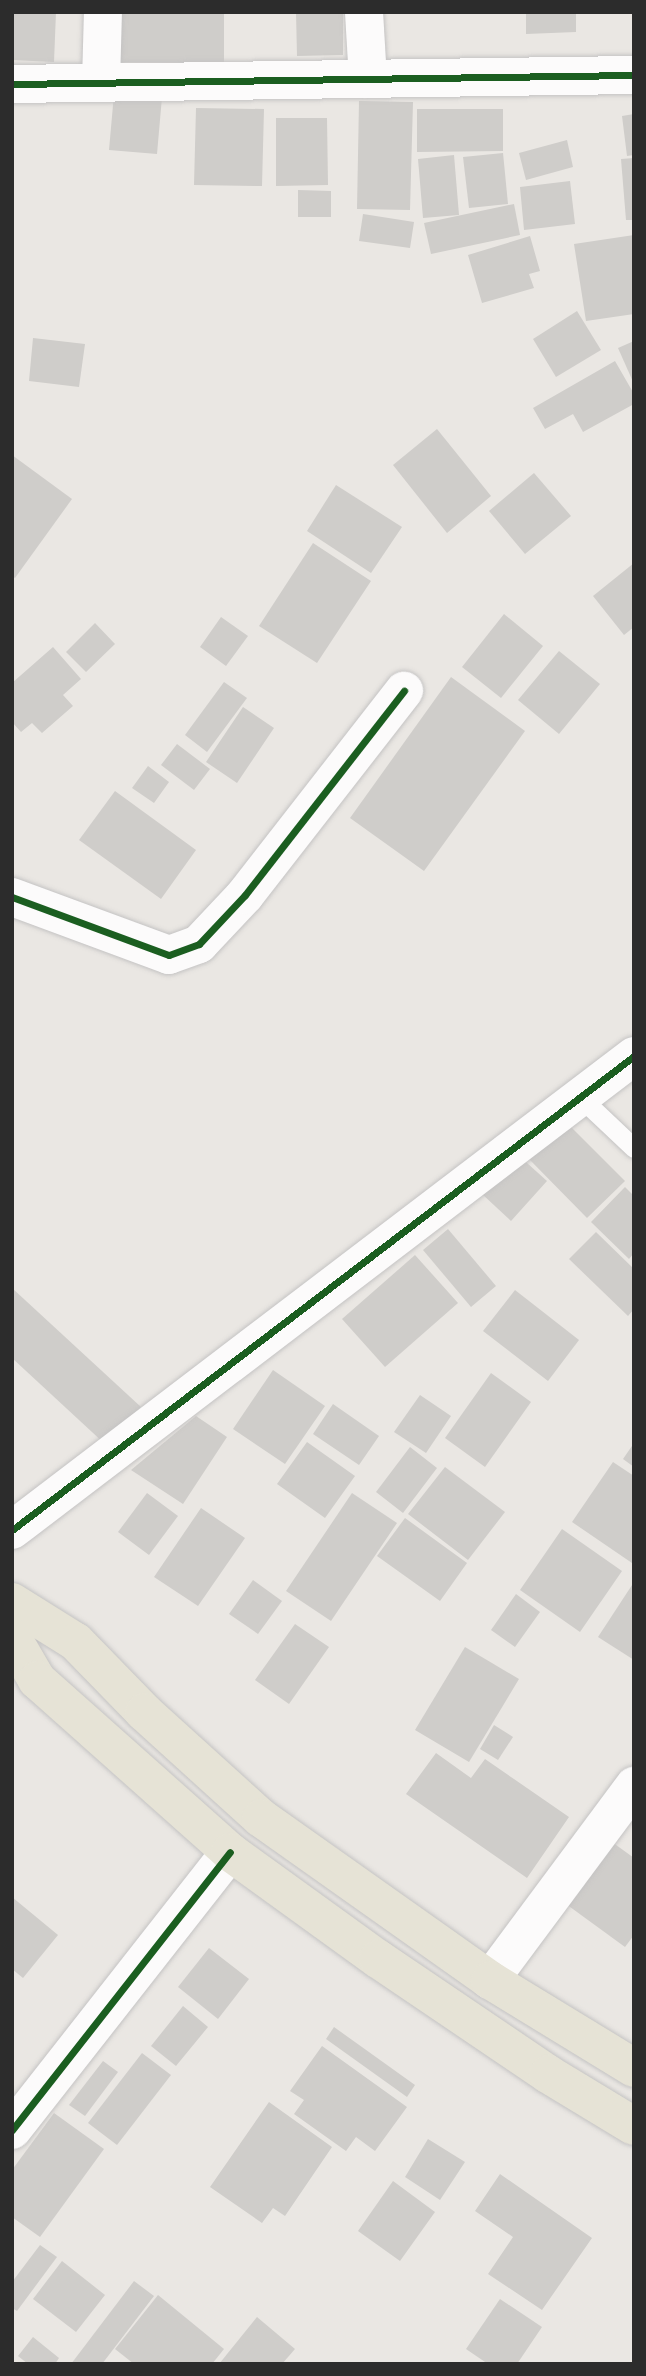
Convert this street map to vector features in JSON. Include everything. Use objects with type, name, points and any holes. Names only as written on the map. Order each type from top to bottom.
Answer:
[{"type":"main road","points":[[12,1602],[76,1642],[144,1712],[261,1818],[490,1980],[634,2068]]},
{"type":"main road","points":[[12,1637],[37,1680],[230,1852],[377,1959],[548,2074],[634,2126]]},
{"type":"street","points":[[100,82],[103,12]]},
{"type":"street","points":[[364,12],[368,79]]},
{"type":"street","points":[[12,84],[634,75]]},
{"type":"street","points":[[12,897],[169,956],[199,944],[245,895],[404,691]]},
{"type":"street","points":[[12,1530],[634,1056]]},
{"type":"street","points":[[490,1980],[634,1786]]},
{"type":"street","points":[[12,2130],[230,1852]]},
{"type":"lane","points":[[580,1097],[634,1148]]},
{"type":"building","points":[[12,12],[56,12],[54,62],[12,60]]},
{"type":"building","points":[[116,12],[224,12],[224,63],[116,62]]},
{"type":"building","points":[[296,12],[343,12],[343,55],[297,56]]},
{"type":"building","points":[[526,12],[576,12],[576,32],[526,34]]},
{"type":"building","points":[[114,94],[162,97],[157,154],[109,150]]},
{"type":"building","points":[[359,101],[413,102],[410,210],[357,209]]},
{"type":"building","points":[[196,108],[264,109],[262,186],[194,185]]},
{"type":"building","points":[[417,109],[503,109],[503,151],[417,152]]},
{"type":"building","points":[[634,114],[634,155],[627,156],[622,116]]},
{"type":"building","points":[[276,118],[327,118],[328,185],[276,186]]},
{"type":"building","points":[[567,140],[573,167],[526,180],[519,153]]},
{"type":"building","points":[[503,153],[508,204],[469,208],[463,157]]},
{"type":"building","points":[[454,155],[459,215],[423,218],[418,159]]},
{"type":"building","points":[[634,158],[634,220],[626,220],[621,159]]},
{"type":"building","points":[[570,181],[575,224],[524,230],[520,187]]},
{"type":"building","points":[[298,190],[331,191],[331,217],[298,217]]},
{"type":"building","points":[[514,204],[520,235],[431,254],[424,223]]},
{"type":"building","points":[[363,214],[414,222],[410,248],[359,241]]},
{"type":"building","points":[[634,235],[634,314],[586,321],[574,244]]},
{"type":"building","points":[[530,236],[540,271],[529,274],[534,288],[482,303],[468,255]]},
{"type":"building","points":[[577,311],[601,350],[556,377],[533,339]]},
{"type":"building","points":[[33,338],[85,344],[79,387],[29,381]]},
{"type":"building","points":[[634,341],[634,384],[618,348]]},
{"type":"building","points":[[615,361],[634,394],[634,404],[583,432],[573,414],[545,429],[533,408]]},
{"type":"building","points":[[437,429],[491,496],[447,533],[393,465]]},
{"type":"building","points":[[12,455],[72,499],[15,578],[12,576]]},
{"type":"building","points":[[534,473],[571,516],[525,554],[489,511]]},
{"type":"building","points":[[336,485],[402,527],[371,573],[307,531]]},
{"type":"building","points":[[313,543],[371,581],[317,663],[259,626]]},
{"type":"building","points":[[634,563],[634,627],[624,635],[593,596]]},
{"type":"building","points":[[504,614],[543,646],[501,698],[462,667]]},
{"type":"building","points":[[221,617],[248,636],[226,666],[200,647]]},
{"type":"building","points":[[95,623],[115,644],[86,672],[66,652]]},
{"type":"building","points":[[53,647],[81,679],[63,695],[73,706],[42,733],[32,723],[21,732],[12,722],[12,683]]},
{"type":"building","points":[[559,651],[600,684],[559,734],[518,700]]},
{"type":"building","points":[[451,677],[525,731],[424,871],[350,818]]},
{"type":"building","points":[[224,682],[247,698],[207,752],[185,735]]},
{"type":"building","points":[[243,707],[274,728],[237,783],[206,762]]},
{"type":"building","points":[[177,744],[210,769],[194,790],[161,765]]},
{"type":"building","points":[[148,766],[169,782],[154,803],[132,788]]},
{"type":"building","points":[[115,791],[196,850],[161,899],[79,840]]},
{"type":"building","points":[[566,1122],[625,1181],[587,1218],[529,1159]]},
{"type":"building","points":[[517,1154],[547,1181],[511,1221],[482,1194]]},
{"type":"building","points":[[625,1187],[634,1196],[634,1253],[629,1259],[591,1222]]},
{"type":"building","points":[[448,1229],[496,1286],[471,1307],[423,1250]]},
{"type":"building","points":[[596,1232],[634,1269],[634,1309],[628,1316],[569,1259]]},
{"type":"building","points":[[415,1255],[458,1303],[385,1367],[342,1319]]},
{"type":"building","points":[[12,1288],[141,1407],[106,1445],[12,1358]]},
{"type":"building","points":[[515,1290],[579,1340],[548,1381],[483,1331]]},
{"type":"building","points":[[273,1370],[325,1406],[285,1464],[233,1429]]},
{"type":"building","points":[[491,1373],[531,1402],[485,1467],[445,1438]]},
{"type":"building","points":[[420,1395],[451,1416],[426,1453],[394,1432]]},
{"type":"building","points":[[333,1404],[379,1436],[359,1465],[313,1434]]},
{"type":"building","points":[[196,1416],[227,1437],[183,1504],[131,1470]]},
{"type":"building","points":[[307,1442],[355,1476],[325,1518],[277,1484]]},
{"type":"building","points":[[634,1443],[634,1467],[623,1459]]},
{"type":"building","points":[[410,1447],[437,1468],[403,1513],[376,1492]]},
{"type":"building","points":[[613,1462],[634,1476],[632,1563],[572,1522]]},
{"type":"building","points":[[445,1467],[505,1512],[468,1560],[408,1514]]},
{"type":"building","points":[[147,1493],[178,1516],[149,1555],[118,1532]]},
{"type":"building","points":[[352,1493],[397,1523],[331,1621],[286,1591]]},
{"type":"building","points":[[201,1508],[245,1538],[198,1606],[154,1577]]},
{"type":"building","points":[[405,1518],[467,1563],[440,1601],[377,1556]]},
{"type":"building","points":[[562,1529],[622,1571],[580,1632],[520,1590]]},
{"type":"building","points":[[253,1580],[282,1601],[258,1634],[229,1614]]},
{"type":"building","points":[[634,1582],[634,1660],[598,1637]]},
{"type":"building","points":[[516,1594],[540,1612],[515,1647],[491,1630]]},
{"type":"building","points":[[295,1624],[329,1647],[289,1704],[255,1680]]},
{"type":"building","points":[[465,1647],[519,1679],[469,1762],[415,1730]]},
{"type":"building","points":[[494,1725],[513,1737],[498,1760],[480,1749]]},
{"type":"building","points":[[436,1753],[471,1778],[485,1759],[569,1817],[527,1878],[406,1794]]},
{"type":"building","points":[[612,1842],[634,1858],[634,1935],[625,1947],[566,1904]]},
{"type":"building","points":[[12,1897],[58,1935],[23,1978],[12,1969]]},
{"type":"building","points":[[209,1948],[249,1979],[218,2019],[178,1987]]},
{"type":"building","points":[[183,2006],[208,2027],[176,2066],[151,2046]]},
{"type":"building","points":[[334,2027],[415,2085],[407,2097],[326,2039]]},
{"type":"building","points":[[322,2046],[407,2107],[375,2151],[356,2137],[346,2151],[294,2114],[304,2100],[290,2091]]},
{"type":"building","points":[[142,2053],[171,2075],[117,2145],[88,2123]]},
{"type":"building","points":[[103,2061],[118,2072],[85,2116],[69,2105]]},
{"type":"building","points":[[269,2102],[332,2147],[285,2216],[273,2208],[262,2223],[210,2187]]},
{"type":"building","points":[[54,2113],[104,2149],[40,2237],[12,2217],[12,2170]]},
{"type":"building","points":[[428,2139],[465,2162],[440,2200],[405,2177]]},
{"type":"building","points":[[500,2174],[592,2238],[542,2310],[488,2274],[513,2237],[475,2211]]},
{"type":"building","points":[[393,2181],[435,2212],[400,2261],[358,2231]]},
{"type":"building","points":[[40,2245],[57,2257],[17,2311],[12,2308],[12,2282]]},
{"type":"building","points":[[62,2261],[105,2295],[76,2332],[33,2299]]},
{"type":"building","points":[[134,2281],[154,2296],[102,2364],[71,2364]]},
{"type":"building","points":[[158,2295],[224,2349],[212,2364],[134,2364],[115,2349]]},
{"type":"building","points":[[500,2299],[542,2327],[517,2364],[488,2364],[466,2349]]},
{"type":"building","points":[[257,2317],[295,2349],[282,2364],[219,2364]]},
{"type":"building","points":[[33,2337],[59,2358],[55,2364],[28,2364],[18,2356]]},
{"type":"cycle path","points":[[12,84],[634,75]]},
{"type":"cycle path","points":[[12,897],[169,955],[199,944],[245,895],[404,691]]},
{"type":"cycle path","points":[[12,1530],[634,1056]]},
{"type":"cycle path","points":[[12,2130],[230,1852]]}]
